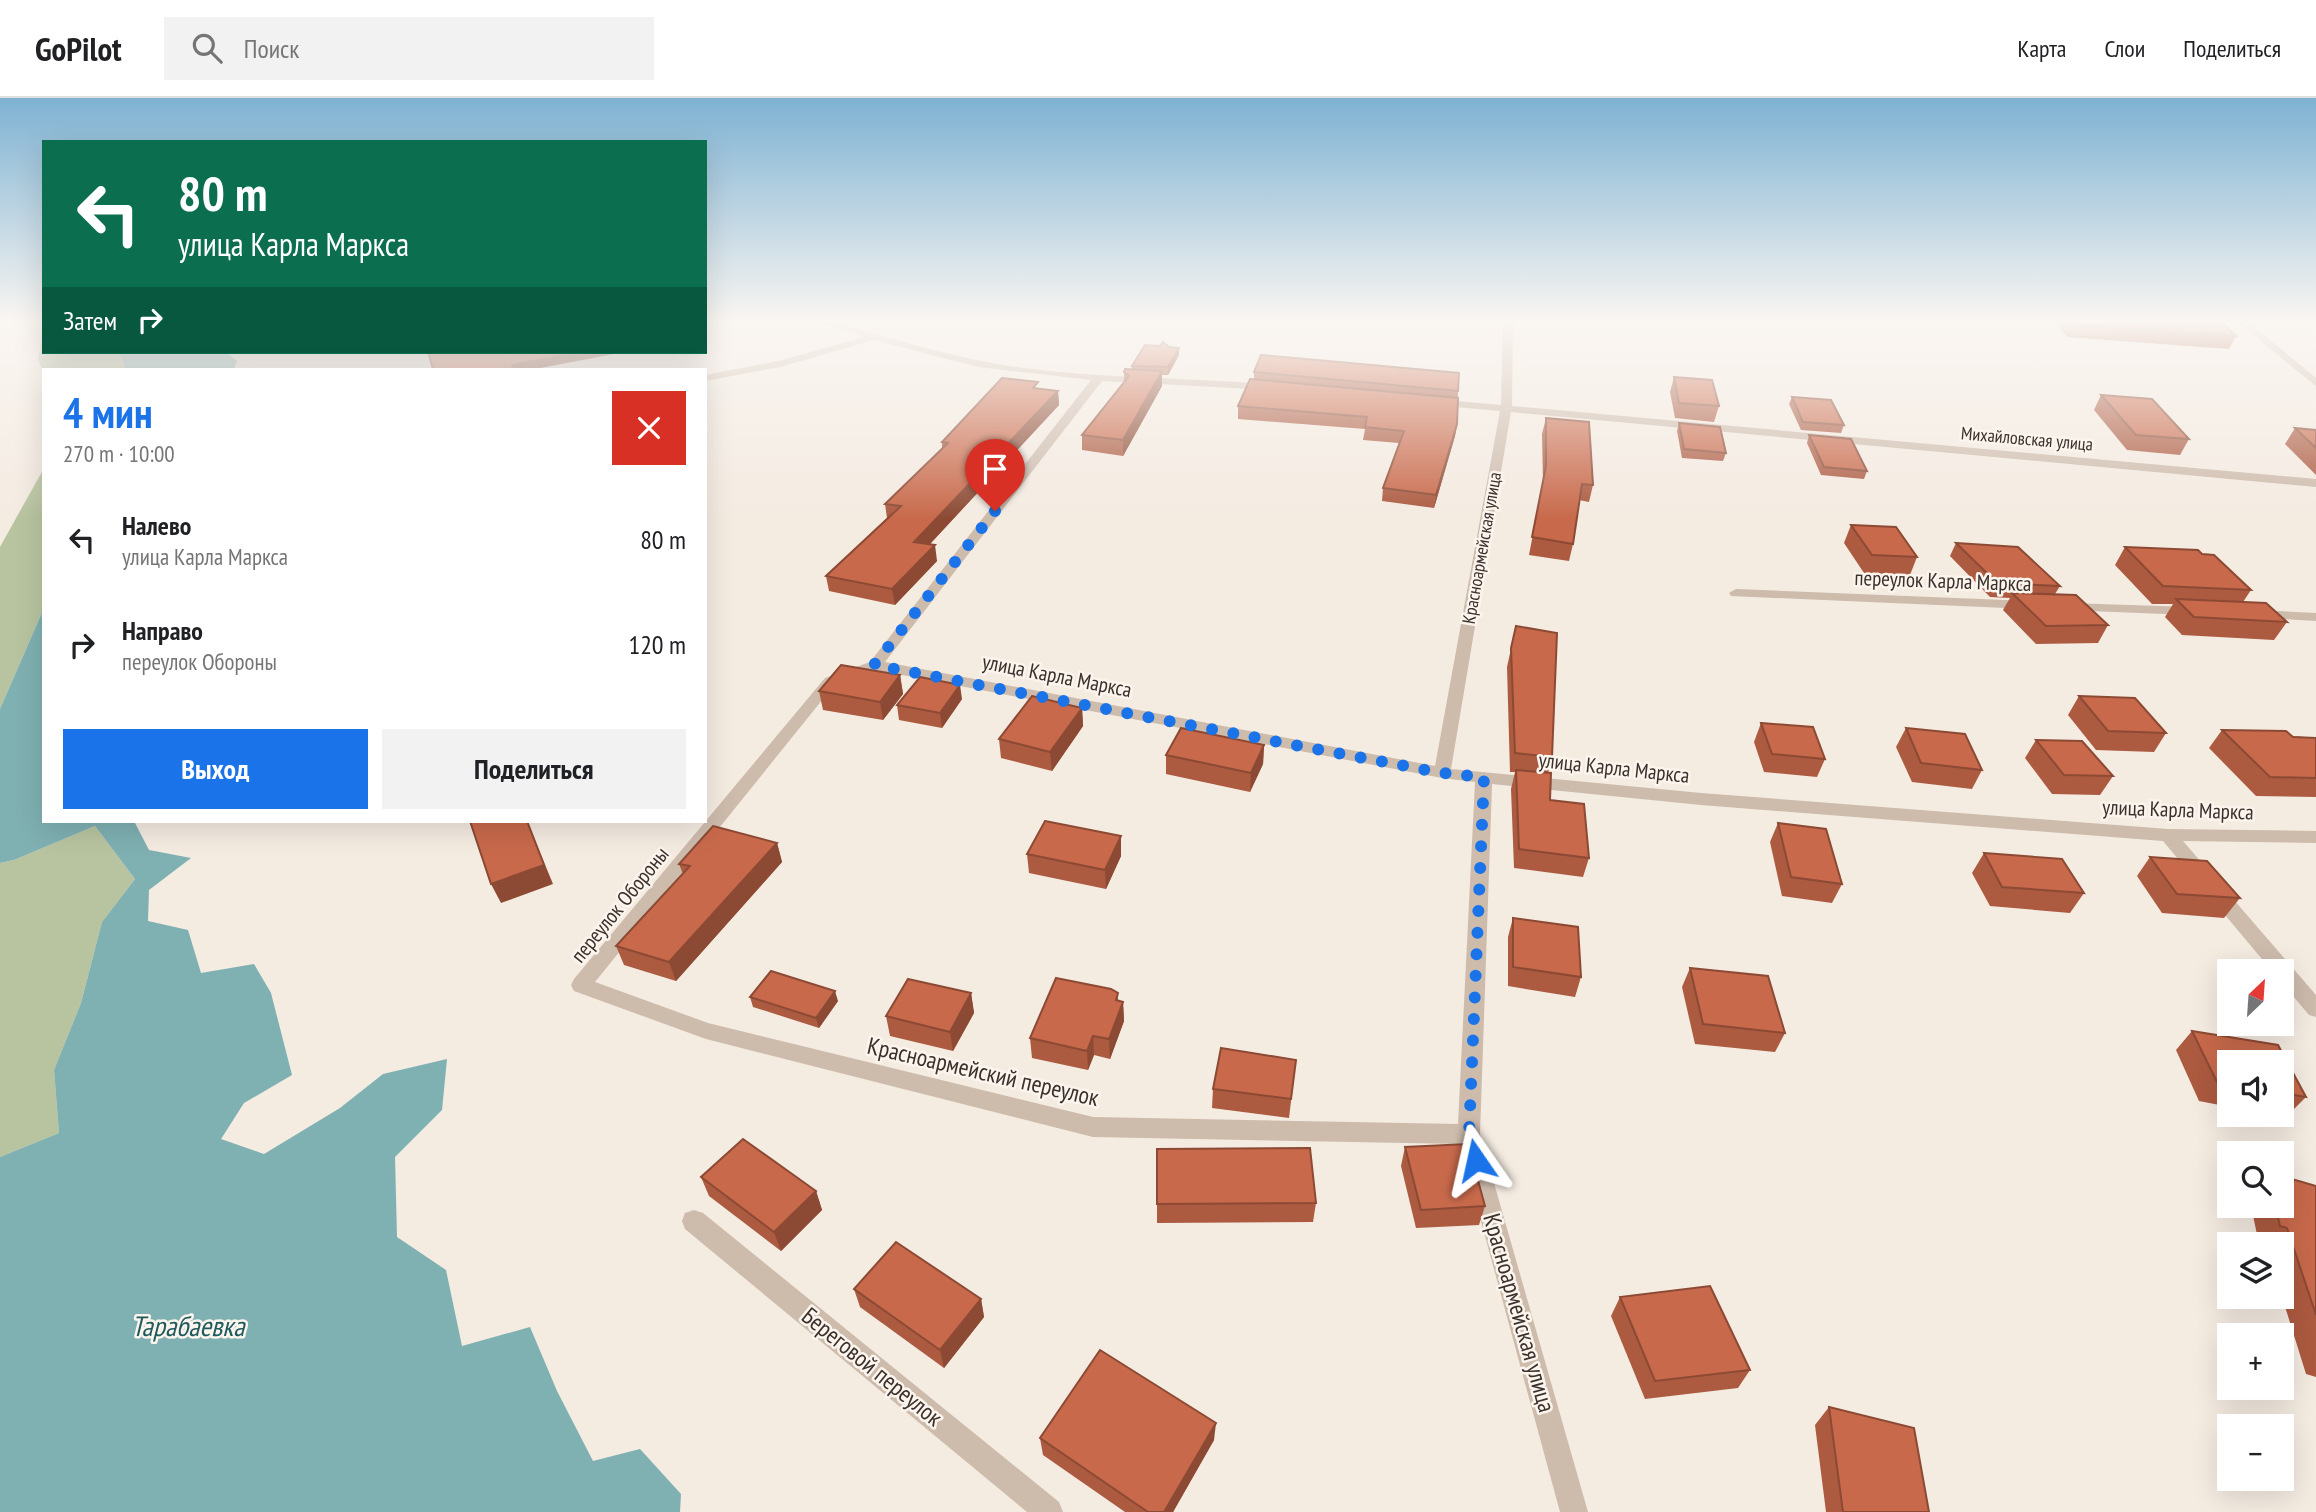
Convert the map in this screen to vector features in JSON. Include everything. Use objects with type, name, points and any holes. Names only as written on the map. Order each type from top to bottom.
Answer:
[{"type":"street","points":[[874,665],[1092,387]]},
{"type":"street","points":[[1272,387],[1284,388]]},
{"type":"street","name":"Красноармейская улица","points":[[1442,773],[1506,409],[1507,387]]},
{"type":"street","name":"Михайловская улица","points":[[1423,401],[2316,483]]},
{"type":"street","name":"переулок Карла Маркса","points":[[1736,593],[2206,612]]},
{"type":"street","points":[[2247,614],[2316,617]]},
{"type":"street","name":"улица Карла Маркса","points":[[874,665],[1442,773],[1715,800],[2168,835],[2316,837]]},
{"type":"street","name":"переулок Обороны","points":[[581,985],[830,681],[874,665]]},
{"type":"street","name":"Красноармейская улица","points":[[1484,777],[1469,1134],[1574,1512]]},
{"type":"street","points":[[2168,835],[2316,1009]]},
{"type":"street","name":"Красноармейский переулок","points":[[581,985],[706,1031],[1093,1127],[1469,1134]]},
{"type":"street","name":"Береговой переулок","points":[[694,1221],[1049,1512]]},
{"type":"green space","points":[[42,472],[42,613],[0,709],[0,547]]},
{"type":"green space","points":[[95,826],[135,879],[102,922],[81,1003],[54,1070],[59,1133],[0,1157],[0,863],[14,860]]},
{"type":"water","name":"Тарабаевка","points":[[42,613],[42,823],[135,823],[149,850],[191,858],[149,890],[148,921],[188,930],[201,973],[254,964],[271,993],[292,1075],[244,1103],[221,1139],[264,1154],[340,1108],[383,1074],[447,1059],[442,1110],[395,1157],[397,1237],[446,1270],[462,1346],[530,1327],[557,1391],[593,1461],[640,1449],[681,1494],[680,1512],[0,1512],[0,1157],[59,1133],[54,1070],[81,1003],[102,922],[135,879],[95,826],[14,860],[0,863],[0,709]]},
{"type":"building","points":[[994,387],[1034,387],[1058,391],[914,542],[935,545],[892,589],[826,576],[901,506],[885,504],[948,443],[942,442]]},
{"type":"building","points":[[1120,387],[1153,387],[1123,440],[1082,435]]},
{"type":"building","points":[[1246,387],[1337,387],[1458,398],[1457,424],[1436,495],[1383,488],[1404,431],[1365,427],[1367,417],[1238,406]]},
{"type":"building","points":[[1415,387],[1458,387],[1458,391]]},
{"type":"building","points":[[1676,387],[1714,387],[1719,406],[1679,403]]},
{"type":"building","points":[[2101,395],[2152,399],[2189,439],[2136,435]]},
{"type":"building","points":[[1792,397],[1831,400],[1844,425],[1803,422]]},
{"type":"building","points":[[1546,418],[1589,422],[1593,485],[1582,484],[1573,544],[1532,537],[1546,466]]},
{"type":"building","points":[[1679,423],[1720,427],[1726,453],[1684,449]]},
{"type":"building","points":[[2295,428],[2316,430],[2316,448]]},
{"type":"building","points":[[1809,435],[1851,439],[1867,471],[1824,467]]},
{"type":"building","points":[[1851,525],[1896,527],[1917,557],[1872,555]]},
{"type":"building","points":[[1956,543],[2018,547],[2060,586],[1997,583]]},
{"type":"building","points":[[2125,547],[2198,550],[2202,554],[2214,555],[2251,590],[2163,586]]},
{"type":"building","points":[[2012,593],[2076,595],[2108,625],[2046,626]]},
{"type":"building","points":[[2176,599],[2266,603],[2287,622],[2194,617]]},
{"type":"building","points":[[1516,626],[1557,633],[1552,757],[1515,753],[1511,648]]},
{"type":"building","points":[[841,665],[900,675],[880,702],[819,691]]},
{"type":"building","points":[[920,677],[960,685],[940,713],[897,705]]},
{"type":"building","points":[[1032,696],[1082,708],[1050,752],[999,739]]},
{"type":"building","points":[[2079,696],[2135,698],[2166,733],[2108,731]]},
{"type":"building","points":[[1761,723],[1813,727],[1825,759],[1772,754]]},
{"type":"building","points":[[1181,728],[1264,745],[1251,773],[1166,755]]},
{"type":"building","points":[[1906,728],[1965,734],[1982,770],[1921,763]]},
{"type":"building","points":[[2222,730],[2286,731],[2293,737],[2316,738],[2316,778],[2270,777]]},
{"type":"building","points":[[2036,740],[2082,741],[2113,776],[2064,775]]},
{"type":"building","points":[[1516,770],[1551,773],[1550,800],[1584,804],[1589,858],[1519,849]]},
{"type":"building","points":[[1045,821],[1121,836],[1105,870],[1027,854]]},
{"type":"building","points":[[471,823],[528,823],[544,865],[491,884]]},
{"type":"building","points":[[1778,823],[1826,829],[1842,884],[1791,877]]},
{"type":"building","points":[[713,826],[777,843],[669,962],[616,946],[690,866],[679,864]]},
{"type":"building","points":[[1984,853],[2062,859],[2084,893],[2002,887]]},
{"type":"building","points":[[2150,857],[2207,861],[2240,898],[2177,894]]},
{"type":"building","points":[[1513,918],[1578,927],[1581,977],[1513,967]]},
{"type":"building","points":[[1690,968],[1768,976],[1785,1033],[1703,1024]]},
{"type":"building","points":[[771,971],[835,991],[816,1018],[750,997]]},
{"type":"building","points":[[1056,978],[1111,989],[1118,993],[1116,1000],[1123,1002],[1109,1039],[1093,1036],[1087,1051],[1030,1038]]},
{"type":"building","points":[[908,979],[971,993],[950,1032],[886,1016]]},
{"type":"building","points":[[2192,1031],[2278,1045],[2281,1050],[2217,1050],[2217,1082]]},
{"type":"building","points":[[1221,1048],[1296,1060],[1291,1099],[1213,1089]]},
{"type":"building","points":[[2294,1075],[2306,1097],[2294,1095]]},
{"type":"building","points":[[743,1139],[816,1191],[774,1232],[701,1177]]},
{"type":"building","points":[[1468,1144],[1485,1206],[1421,1210],[1405,1147]]},
{"type":"building","points":[[1310,1148],[1316,1203],[1157,1204],[1157,1149]]},
{"type":"building","points":[[2294,1180],[2316,1186],[2316,1315],[2294,1249],[2294,1232],[2288,1232],[2287,1228],[2280,1226],[2278,1218],[2294,1218]]},
{"type":"building","points":[[896,1242],[981,1299],[940,1350],[854,1289]]},
{"type":"building","points":[[1710,1286],[1750,1370],[1655,1381],[1620,1297]]},
{"type":"building","points":[[1100,1350],[1216,1423],[1164,1512],[1148,1512],[1040,1438]]},
{"type":"building","points":[[1829,1407],[1914,1428],[1929,1512],[1843,1512]]},
{"type":"route","points":[[995,511],[874,665],[1442,773],[1484,777],[1469,1134],[1476,1160]]}]
